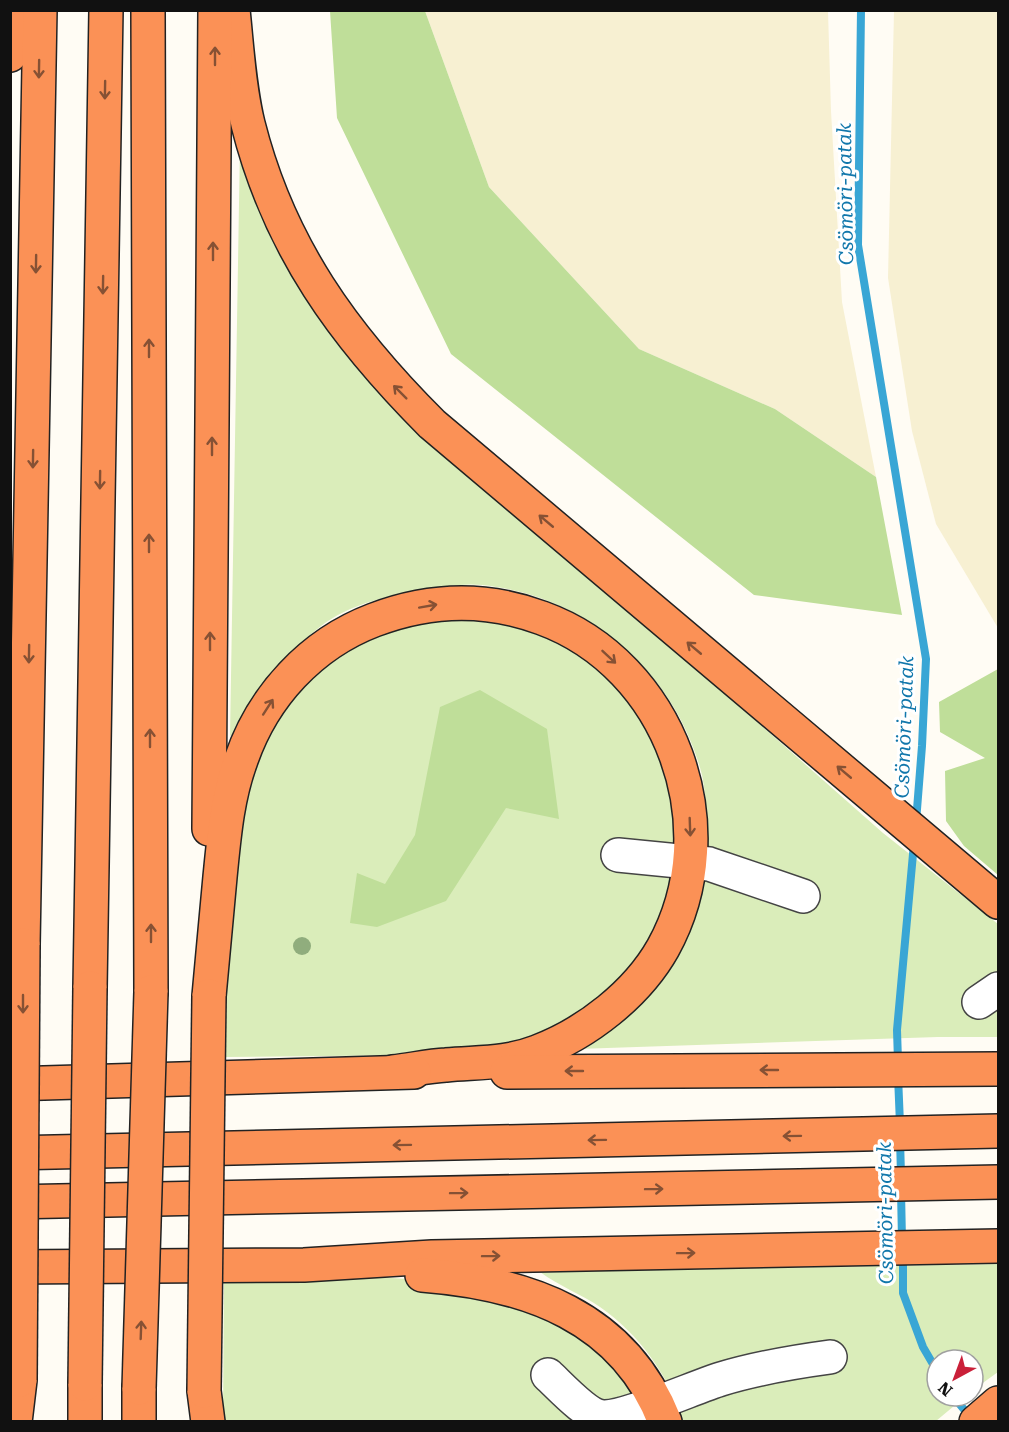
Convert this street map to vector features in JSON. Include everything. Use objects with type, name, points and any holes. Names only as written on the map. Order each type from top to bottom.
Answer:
[{"type":"highway","points":[[10,55],[19,10]]},
{"type":"highway","points":[[19,1422],[23,945],[40,10]]},
{"type":"highway","points":[[85,1422],[106,10]]},
{"type":"highway","points":[[139,1422],[151,992],[148,10]]},
{"type":"highway","points":[[205,1411],[215,10]]},
{"type":"highway","points":[[233,10],[241,83],[256,153],[293,245],[319,290],[353,339],[393,384],[450,439],[691,645],[999,902]]},
{"type":"highway","points":[[209,996],[228,804],[241,758],[256,725],[280,688],[309,658],[336,637],[361,625],[411,609],[443,603],[510,606],[566,626],[597,645],[631,677],[651,702],[668,732],[681,764],[688,798],[690,860],[681,902],[663,948],[635,985],[600,1017],[559,1042],[512,1061],[446,1065],[393,1072]]},
{"type":"highway","points":[[10,855],[23,945]]},
{"type":"highway","points":[[10,1084],[393,1072],[999,1069]]},
{"type":"highway","points":[[10,1153],[999,1131]]},
{"type":"highway","points":[[10,1202],[999,1182]]},
{"type":"highway","points":[[10,1267],[304,1264],[432,1257],[999,1246]]},
{"type":"highway","points":[[304,1264],[487,1282],[545,1299],[587,1322],[611,1342],[631,1362],[661,1411]]},
{"type":"highway","points":[[15,1422],[20,1380]]},
{"type":"highway","points":[[976,1422],[999,1403]]},
{"type":"lane","points":[[618,855],[690,860],[709,864],[803,896]]},
{"type":"lane","points":[[548,1375],[583,1407],[601,1417],[661,1411],[773,1365],[830,1356]]},
{"type":"shaded area","points":[[425,11],[828,11],[831,111],[842,302],[876,477],[775,409],[639,349],[489,187]]},
{"type":"shaded area","points":[[894,11],[998,11],[998,628],[936,524],[912,431],[888,278]]},
{"type":"green space","points":[[330,11],[425,11],[489,187],[639,349],[775,409],[876,477],[902,615],[754,595],[451,354],[337,118]]},
{"type":"green space","points":[[240,145],[290,266],[661,637],[883,833],[998,924],[998,1037],[577,1049],[611,1023],[705,848],[706,820],[702,775],[689,738],[671,703],[649,673],[622,646],[591,623],[557,605],[521,592],[482,585],[467,585],[397,595],[356,607],[321,626],[283,661],[263,688],[237,732],[230,736]]},
{"type":"green space","points":[[448,609],[556,631],[648,709],[681,813],[666,916],[618,986],[580,1016],[539,1037],[487,1050],[427,1055],[225,1057],[225,997],[234,841],[264,730],[331,651]]},
{"type":"green space","points":[[998,669],[998,875],[964,846],[946,821],[945,771],[985,758],[940,732],[939,702]]},
{"type":"green space","points":[[480,690],[547,729],[559,819],[506,808],[446,901],[377,927],[350,923],[357,873],[385,884],[415,835],[440,707]]},
{"type":"green space","points":[[998,1264],[998,1372],[985,1381],[985,1348],[925,1348],[925,1408],[952,1408],[936,1421],[683,1421],[670,1388],[640,1343],[600,1307],[540,1272]]},
{"type":"green space","points":[[361,1276],[468,1283],[598,1338],[659,1422],[223,1422],[224,1278]]},
{"type":"waterway","name":"Csömöri-patak","points":[[861,10],[858,245],[926,659],[916,822]]},
{"type":"waterway","name":"Csömöri-patak","points":[[898,1061],[897,1030],[914,843]]},
{"type":"waterway","name":"Csömöri-patak","points":[[898,1076],[900,1124]]},
{"type":"waterway","name":"Csömöri-patak","points":[[900,1139],[901,1175]]},
{"type":"waterway","name":"Csömöri-patak","points":[[901,1190],[902,1241]]},
{"type":"waterway","name":"Csömöri-patak","points":[[903,1256],[903,1293],[925,1350]]},
{"type":"waterway","name":"Csömöri-patak","points":[[963,1408],[971,1418]]}]
